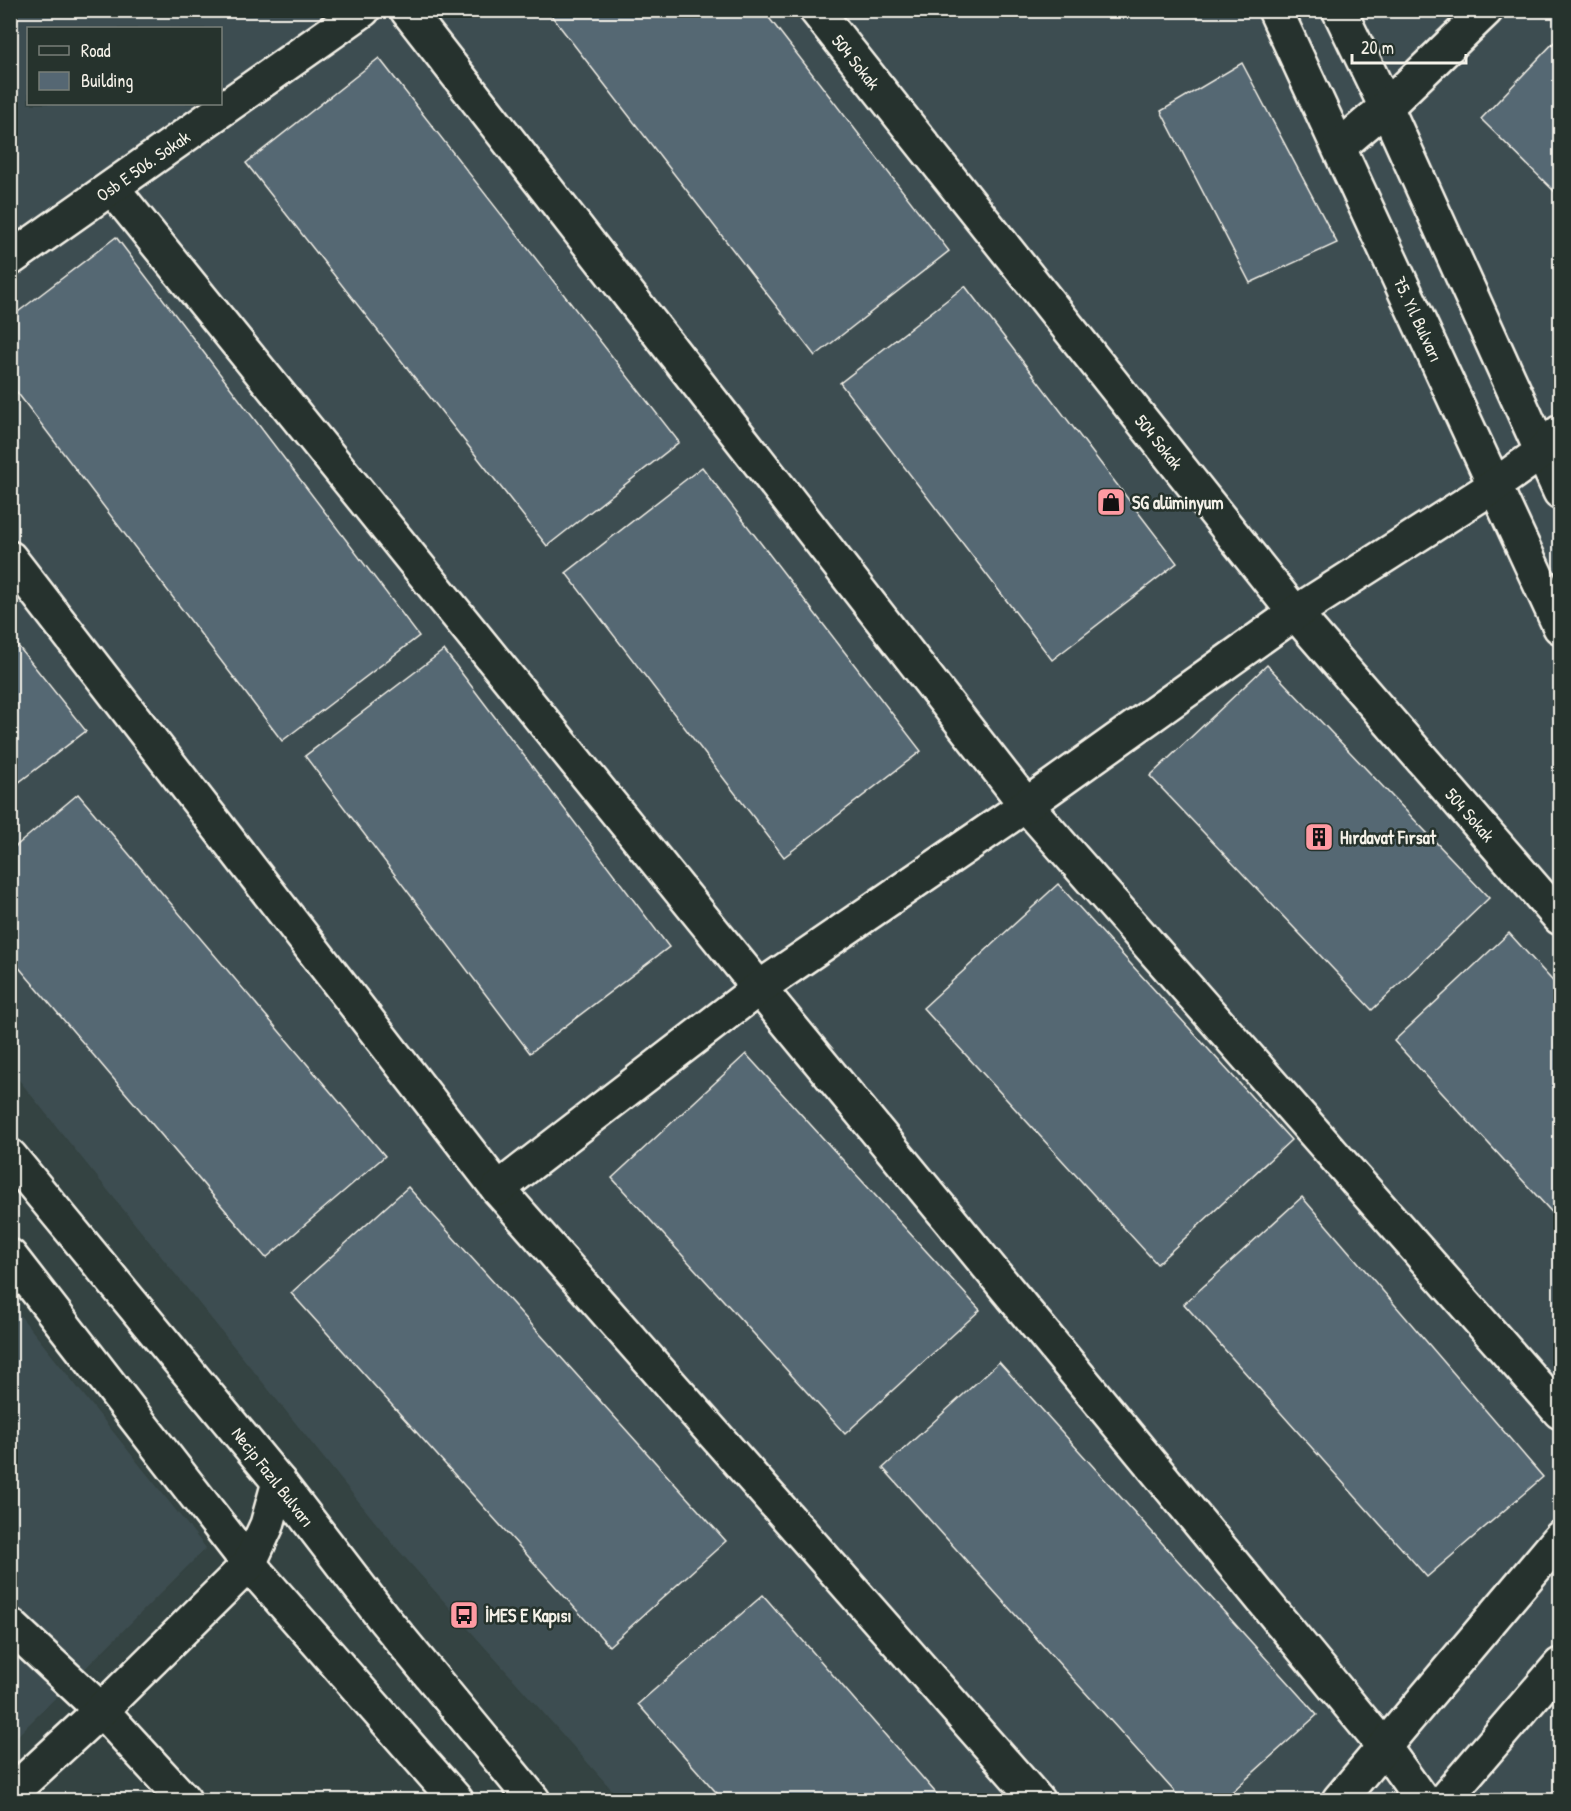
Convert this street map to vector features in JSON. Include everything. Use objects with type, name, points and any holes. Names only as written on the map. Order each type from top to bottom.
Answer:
[{"type":"street","name":"Osb E 506. Sokak","points":[[10,260],[363,10]]},
{"type":"street","points":[[407,10],[1026,805],[1560,1412]]},
{"type":"street","name":"504 Sokak","points":[[816,10],[1294,612],[1560,918]]},
{"type":"street","name":"75. Yıl Bulvarı","points":[[1275,10],[1560,627]]},
{"type":"street","points":[[1339,10],[1552,441],[1560,492]]},
{"type":"street","points":[[1339,147],[1386,107],[1486,10]]},
{"type":"street","points":[[112,188],[759,988],[1384,1747],[1422,1800]]},
{"type":"street","points":[[498,1189],[759,988],[1026,805],[1294,612],[1494,486],[1552,441]]},
{"type":"street","points":[[10,558],[498,1189],[1037,1800]]},
{"type":"street","name":"Necip Fazıl Bulvarı","points":[[10,1156],[279,1482],[369,1602],[533,1800]]},
{"type":"street","points":[[10,1256],[249,1564],[456,1800]]},
{"type":"street","points":[[10,1794],[101,1710],[249,1564],[267,1525],[279,1482]]},
{"type":"street","points":[[1339,1800],[1560,1538]]},
{"type":"street","points":[[10,1625],[101,1710],[184,1800]]},
{"type":"street","points":[[1444,1800],[1560,1665]]},
{"type":"shaded area","points":[[10,11],[1560,11],[1560,1800],[621,1800],[393,1544],[11,1070]]},
{"type":"shaded area","points":[[10,1303],[206,1548],[11,1742],[10,1742]]},
{"type":"building","points":[[547,10],[763,10],[949,251],[815,356]]},
{"type":"building","points":[[1560,36],[1560,197],[1481,119]]},
{"type":"building","points":[[379,58],[679,442],[547,546],[246,163]]},
{"type":"building","points":[[1242,63],[1337,243],[1250,283],[1161,111]]},
{"type":"building","points":[[116,237],[419,636],[282,741],[10,383],[10,318]]},
{"type":"building","points":[[965,286],[1177,563],[1052,660],[840,383]]},
{"type":"building","points":[[702,467],[921,751],[784,857],[566,573]]},
{"type":"building","points":[[10,636],[86,731],[10,789]]},
{"type":"building","points":[[444,650],[669,947],[530,1053],[305,756]]},
{"type":"building","name":"Hırdavat Fırsat","points":[[1267,665],[1489,898],[1372,1010],[1150,776]]},
{"type":"building","points":[[78,794],[385,1156],[266,1258],[10,957],[10,851]]},
{"type":"building","points":[[1058,884],[1291,1140],[1157,1264],[923,1008]]},
{"type":"building","points":[[1509,933],[1560,989],[1560,1221],[1394,1041]]},
{"type":"building","points":[[746,1054],[980,1310],[845,1434],[612,1178]]},
{"type":"building","points":[[408,1187],[726,1541],[609,1646],[291,1293]]},
{"type":"building","points":[[1302,1197],[1543,1477],[1427,1577],[1184,1304]]},
{"type":"building","points":[[999,1362],[1317,1715],[1223,1800],[1182,1800],[883,1468]]},
{"type":"building","points":[[763,1595],[942,1800],[723,1800],[638,1704]]},
{"type":"place","name":"SG alüminyum","points":[[1111,502]]},
{"type":"place","name":"Hırdavat Fırsat","points":[[1319,837]]},
{"type":"place","name":"İMES E Kapısı","points":[[464,1615]]}]
